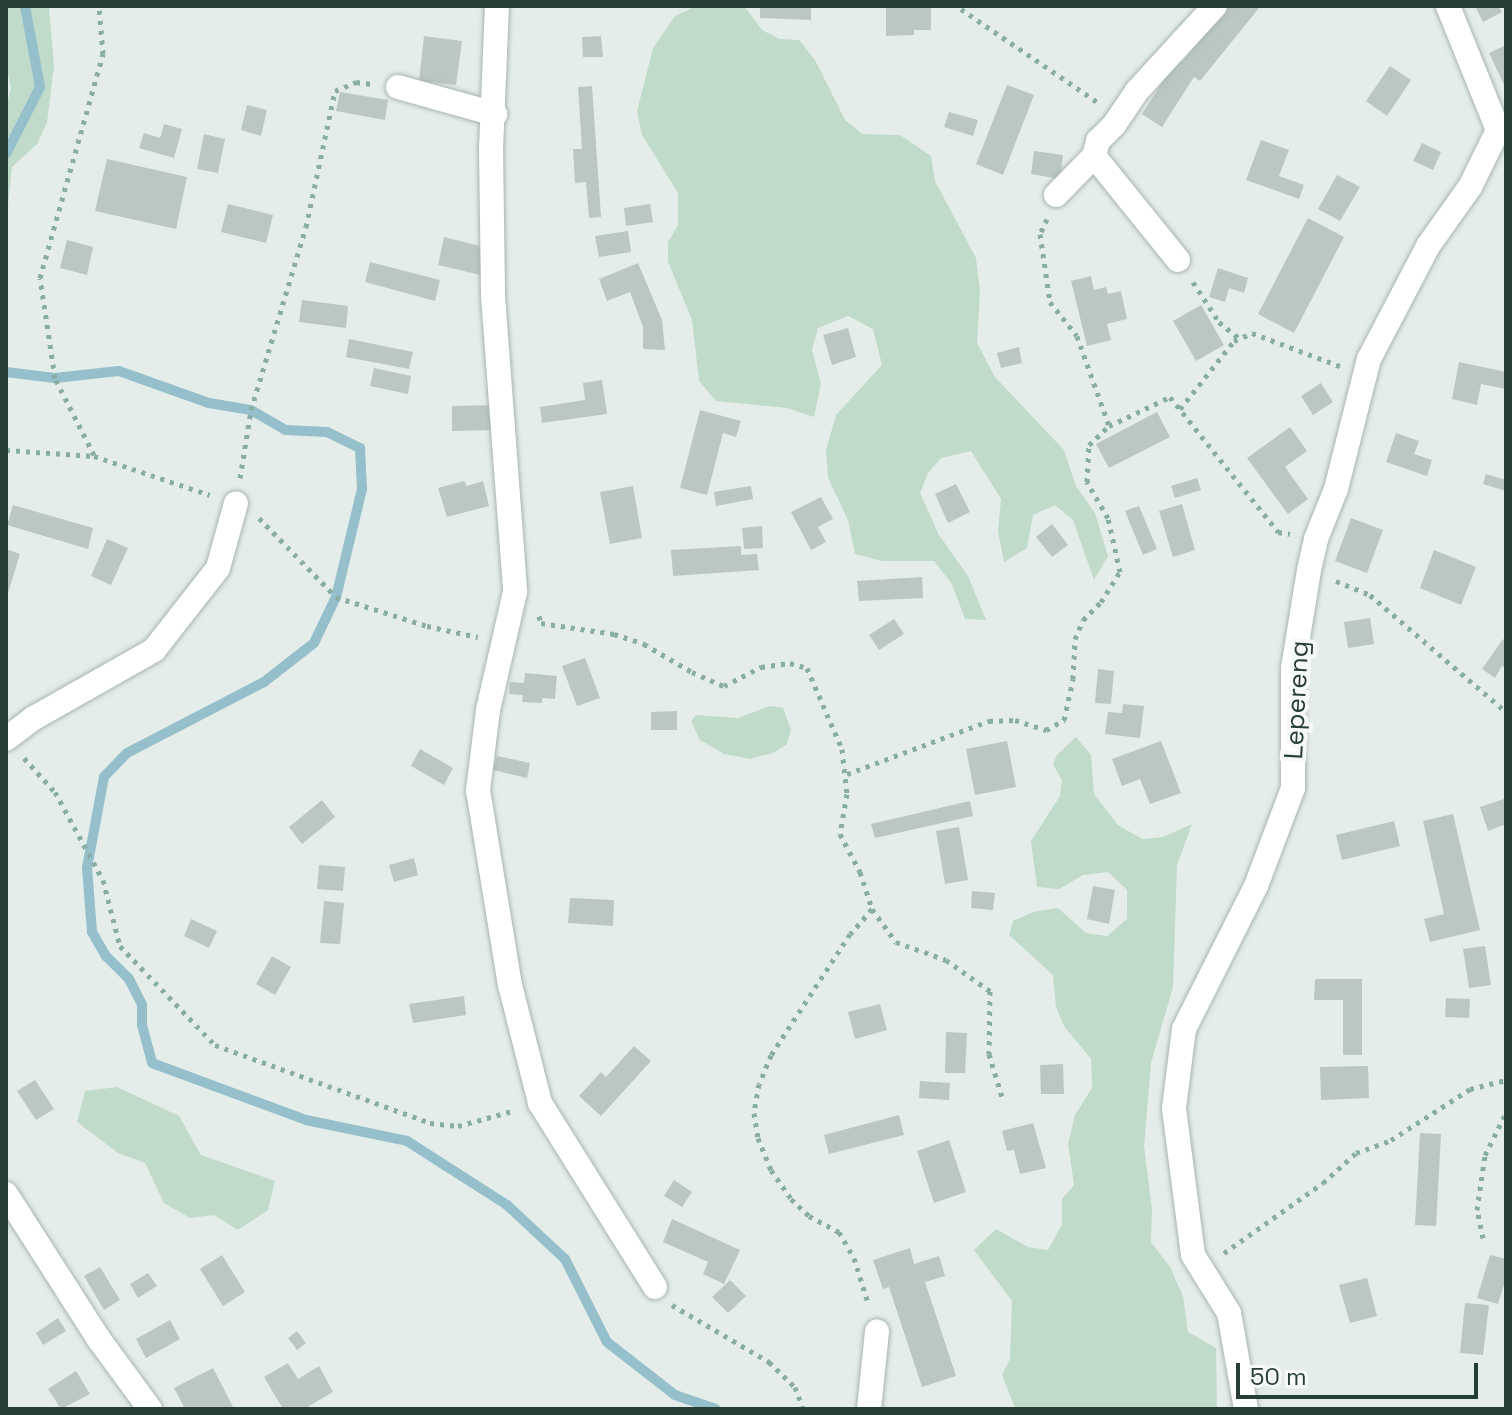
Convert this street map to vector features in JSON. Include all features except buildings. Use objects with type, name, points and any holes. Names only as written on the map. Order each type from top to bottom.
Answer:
[{"type":"street","points":[[497,6],[495,114],[491,148],[493,296],[515,592],[488,710],[478,790],[510,985],[540,1103],[655,1287]]},
{"type":"street","points":[[1056,195],[1094,156],[1098,141],[1137,91],[1215,6]]},
{"type":"street","name":"Lepereng","points":[[1246,1409],[1229,1313],[1195,1259],[1174,1108],[1184,1029],[1256,886],[1293,788],[1293,668],[1309,570],[1316,539],[1336,489],[1369,359],[1428,246],[1470,187],[1498,130],[1448,6]]},
{"type":"street","points":[[398,87],[495,114]]},
{"type":"street","points":[[1094,156],[1178,260]]},
{"type":"street","points":[[11,744],[34,718],[154,650],[218,568],[236,503]]},
{"type":"street","points":[[6,1194],[98,1338],[150,1409]]},
{"type":"street","points":[[869,1409],[877,1331]]},
{"type":"path","points":[[94,456],[55,378],[40,278],[103,54],[99,6]]},
{"type":"path","points":[[961,9],[1084,95],[1121,114]]},
{"type":"path","points":[[236,503],[251,410],[306,227],[335,91],[356,82],[398,87]]},
{"type":"path","points":[[1056,195],[1040,234],[1050,302],[1077,336],[1109,426]]},
{"type":"path","points":[[1178,260],[1219,322],[1240,339]]},
{"type":"path","points":[[1180,409],[1240,339],[1252,333],[1366,376]]},
{"type":"path","points":[[847,774],[989,721],[1015,720],[1046,730],[1064,720],[1073,679],[1075,639],[1083,620],[1101,602],[1120,572],[1108,518],[1087,482],[1089,445],[1109,426],[1170,397],[1278,532],[1316,539]]},
{"type":"path","points":[[6,450],[94,456],[236,503],[256,515],[336,597],[427,626],[505,642]]},
{"type":"path","points":[[1309,570],[1370,595],[1506,712]]},
{"type":"path","points":[[515,592],[534,601],[541,623],[614,634],[644,644],[692,672],[724,686],[761,667],[790,663],[807,668],[819,704],[837,734],[847,774],[840,834],[860,872],[872,909],[896,942],[946,960],[990,991],[989,1054],[1002,1097]]},
{"type":"path","points":[[11,744],[55,792],[103,880],[120,946],[215,1045],[430,1123],[458,1126],[540,1103]]},
{"type":"path","points":[[872,909],[850,934],[771,1055],[759,1084],[754,1113],[758,1138],[771,1170],[791,1199],[809,1216],[839,1232],[854,1258],[877,1331]]},
{"type":"path","points":[[1195,1259],[1204,1261],[1227,1252],[1323,1183],[1356,1153],[1391,1140],[1470,1089],[1506,1080]]},
{"type":"path","points":[[1483,1238],[1477,1210],[1485,1155],[1506,1113]]},
{"type":"path","points":[[655,1287],[671,1304],[769,1362],[795,1387],[803,1409]]},
{"type":"green space","points":[[6,6],[49,6],[54,66],[47,123],[37,144],[12,167],[6,224],[6,107],[11,88],[6,64]]},
{"type":"green space","points":[[696,6],[744,6],[762,30],[780,39],[799,40],[815,60],[845,120],[862,134],[900,135],[931,156],[935,181],[976,258],[980,291],[977,343],[995,377],[1064,450],[1076,486],[1095,513],[1108,556],[1094,580],[1073,520],[1055,505],[1033,515],[1027,548],[1004,562],[998,531],[1001,499],[971,451],[941,458],[928,473],[920,493],[939,535],[968,576],[986,620],[965,619],[952,584],[934,561],[882,561],[855,554],[848,520],[828,478],[826,450],[836,415],[882,365],[873,329],[848,316],[818,328],[812,350],[821,384],[814,417],[787,408],[716,401],[699,381],[692,320],[668,262],[668,242],[678,225],[678,193],[642,135],[637,111],[653,48],[675,16]]},
{"type":"green space","points":[[770,706],[783,708],[791,730],[787,744],[773,753],[750,759],[724,754],[700,740],[691,721],[696,715],[738,718]]},
{"type":"green space","points":[[1076,737],[1091,755],[1094,794],[1118,825],[1142,839],[1163,837],[1192,824],[1177,865],[1173,987],[1151,1063],[1144,1146],[1152,1210],[1151,1242],[1170,1267],[1183,1296],[1188,1332],[1216,1348],[1217,1409],[1015,1408],[1002,1375],[1010,1359],[1012,1301],[974,1250],[996,1229],[1028,1247],[1048,1250],[1062,1224],[1062,1199],[1074,1185],[1068,1144],[1075,1115],[1092,1088],[1091,1059],[1064,1026],[1056,1007],[1053,975],[1009,935],[1013,921],[1033,912],[1058,908],[1086,933],[1107,936],[1127,919],[1127,890],[1108,872],[1083,875],[1059,889],[1037,887],[1031,841],[1060,796],[1062,780],[1053,764],[1057,755]]},
{"type":"green space","points":[[117,1087],[179,1116],[201,1155],[275,1181],[268,1210],[238,1230],[214,1215],[190,1218],[164,1203],[145,1163],[118,1153],[77,1122],[85,1091]]},
{"type":"waterway","points":[[6,154],[40,87],[25,6]]},
{"type":"waterway","points":[[6,372],[55,378],[119,371],[209,403],[251,410],[285,430],[327,432],[360,448],[362,489],[336,597],[314,643],[264,682],[127,753],[104,777],[87,868],[92,932],[106,956],[129,979],[142,1005],[142,1025],[152,1063],[306,1120],[407,1141],[507,1205],[565,1259],[607,1342],[675,1395],[716,1409]]}]
